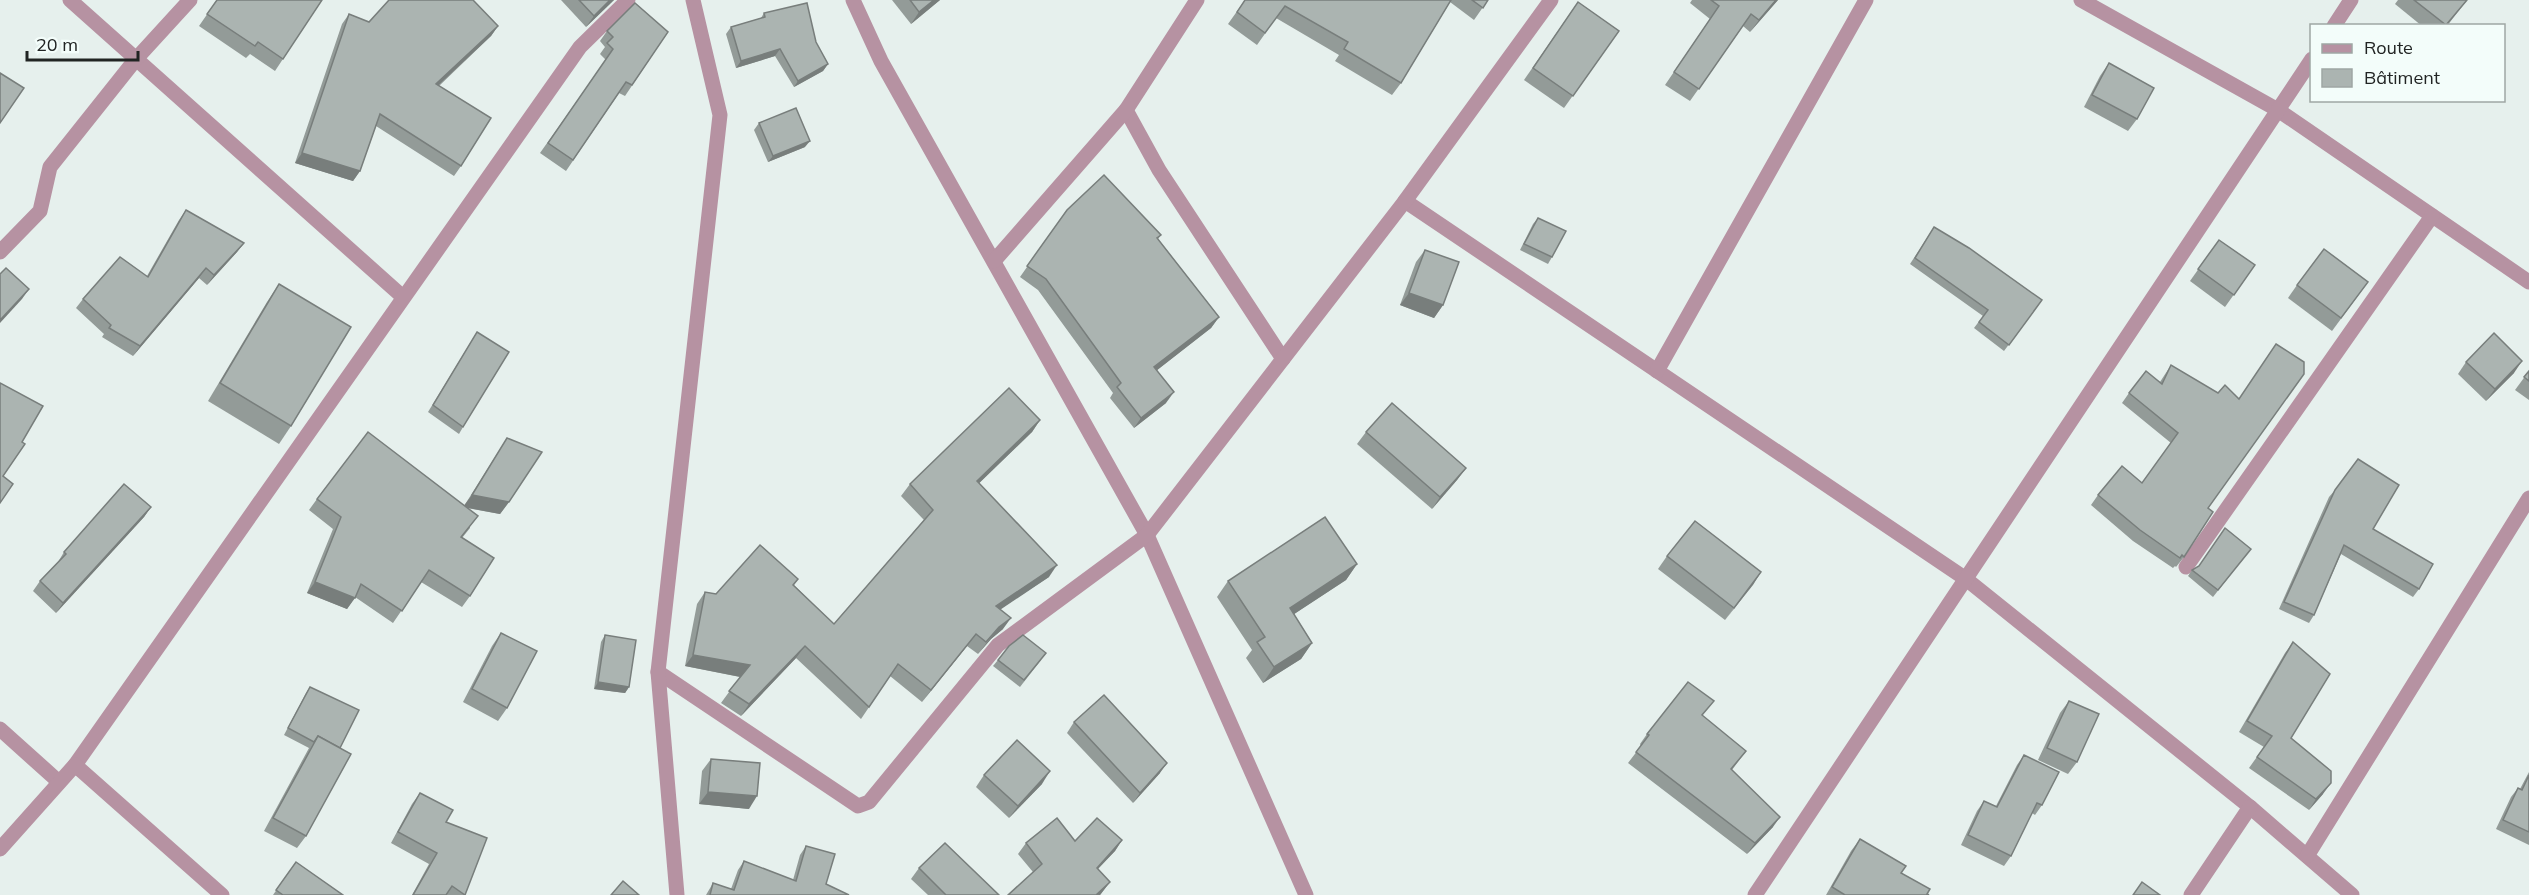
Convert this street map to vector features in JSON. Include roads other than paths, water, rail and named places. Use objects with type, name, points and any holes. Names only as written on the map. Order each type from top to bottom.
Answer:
[{"type":"street","points":[[70,0],[404,297]]},
{"type":"street","points":[[0,252],[40,211],[50,167],[136,59],[190,0]]},
{"type":"street","points":[[0,849],[75,765],[580,47],[628,0]]},
{"type":"street","points":[[677,895],[658,672],[720,115],[693,0]]},
{"type":"street","points":[[853,0],[881,61],[1147,535],[1306,895]]},
{"type":"street","points":[[994,261],[1126,110],[1197,0]]},
{"type":"street","points":[[658,672],[858,806],[869,802],[998,645],[1147,535],[1405,201],[1551,0]]},
{"type":"street","points":[[1657,371],[1866,0]]},
{"type":"street","points":[[2081,0],[2277,110],[2529,282]]},
{"type":"street","points":[[2335,24],[2351,0]]},
{"type":"street","points":[[1755,895],[2310,62]]},
{"type":"street","points":[[1126,110],[1159,170],[1282,358]]},
{"type":"street","points":[[1405,201],[1965,579],[2250,807],[2352,895]]},
{"type":"street","points":[[2186,567],[2432,216]]},
{"type":"street","points":[[2307,856],[2529,498]]},
{"type":"street","points":[[0,729],[59,782]]},
{"type":"street","points":[[75,765],[222,895]]},
{"type":"street","points":[[2191,895],[2250,807]]}]
